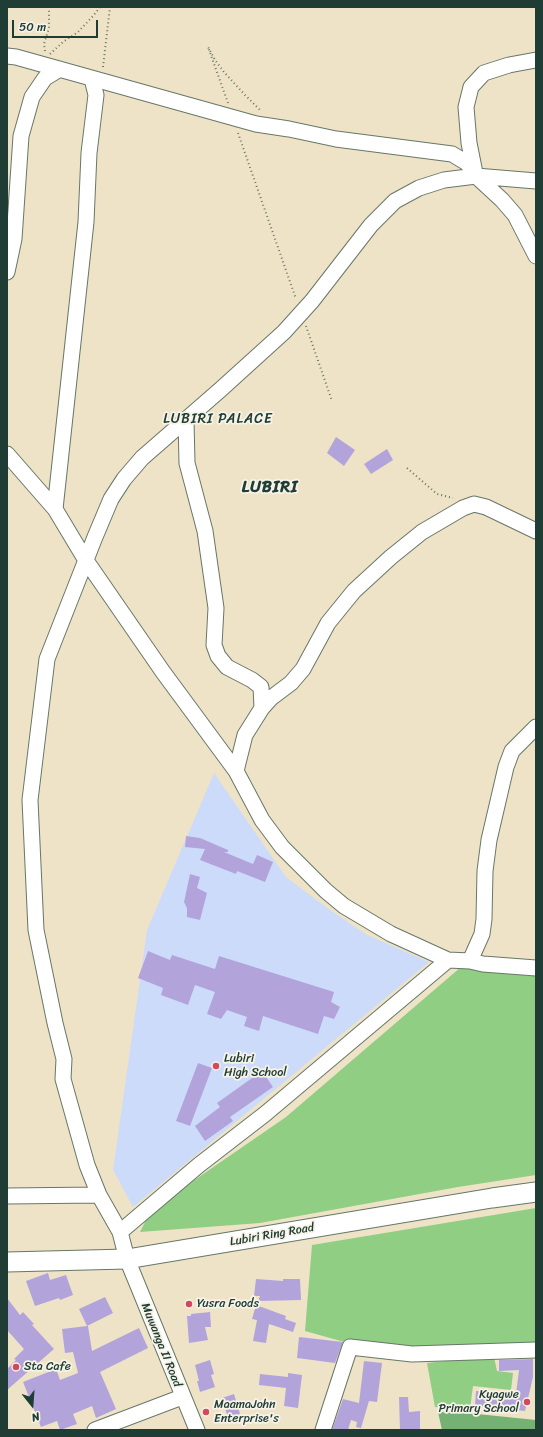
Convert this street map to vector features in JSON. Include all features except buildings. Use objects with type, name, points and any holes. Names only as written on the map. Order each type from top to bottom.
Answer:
[{"type":"main road","name":"Lubiri Ring Road","points":[[7,1262],[127,1259],[536,1192]]},
{"type":"street","points":[[7,56],[60,69],[256,124],[290,129],[336,139],[452,154],[467,163],[476,176],[502,200],[515,216],[536,256]]},
{"type":"street","points":[[476,176],[469,143],[466,107],[471,88],[484,73],[509,65],[536,60]]},
{"type":"street","points":[[7,272],[14,239],[21,136],[32,97],[45,78],[60,69]]},
{"type":"street","points":[[55,509],[86,222],[89,153],[97,80]]},
{"type":"street","name":"Muwanga II Road","points":[[197,1430],[182,1397],[127,1259],[120,1232],[99,1195],[87,1165],[63,1079],[64,1060],[36,930],[30,800],[47,659],[85,560],[111,499],[124,479],[142,458],[284,332],[312,301],[371,225],[395,201],[419,188],[444,180],[476,176],[536,181]]},
{"type":"street","points":[[186,420],[188,463],[205,531],[216,608],[214,645],[218,656],[227,667],[252,680],[261,687],[262,708]]},
{"type":"street","points":[[7,454],[55,509],[85,560],[163,672],[236,771],[262,820],[282,847],[326,891],[344,906],[391,934],[448,960],[536,968]]},
{"type":"street","points":[[236,771],[244,735],[262,708],[271,698],[291,683],[303,669],[328,623],[354,591],[391,557],[422,532],[462,508],[474,504],[486,507],[536,530]]},
{"type":"street","points":[[470,961],[482,934],[484,919],[485,871],[489,840],[506,767],[512,751],[536,727]]},
{"type":"street","points":[[120,1232],[200,1165],[265,1114],[448,960]]},
{"type":"street","points":[[7,1196],[99,1195]]},
{"type":"street","points":[[323,1430],[350,1347],[412,1354],[536,1350]]},
{"type":"street","points":[[95,1430],[182,1397]]},
{"type":"path","points":[[49,7],[49,28],[44,44],[46,57],[63,42],[78,32],[100,7]]},
{"type":"path","points":[[97,80],[110,7]]},
{"type":"path","points":[[229,107],[208,47],[224,72],[244,95],[262,112]]},
{"type":"path","points":[[237,130],[298,303]]},
{"type":"path","points":[[306,326],[332,401]]},
{"type":"path","points":[[407,468],[437,494],[474,504]]},
{"type":"shaded area","name":"Lubiri High School","points":[[214,773],[286,877],[330,910],[367,935],[429,962],[133,1207],[113,1170],[147,930]]},
{"type":"green space","points":[[461,967],[529,976],[536,975],[536,1175],[458,1187],[260,1223],[140,1232],[151,1210],[286,1117]]},
{"type":"green space","points":[[536,1208],[536,1349],[362,1347],[305,1331],[312,1245]]},
{"type":"green space","points":[[494,1357],[497,1371],[513,1373],[511,1390],[473,1386],[470,1409],[435,1407],[427,1363]]},
{"type":"green space","points":[[438,1412],[536,1420],[536,1430],[442,1430]]},
{"type":"place","name":"Lubiri High School","points":[[216,1066]]},
{"type":"place","name":"Yusra Foods","points":[[189,1304]]},
{"type":"place","name":"Sta Cafe","points":[[16,1367]]},
{"type":"place","name":"Kyagwe Primary School","points":[[527,1402]]},
{"type":"place","name":"MaamaJohn Enterprise's","points":[[206,1412]]},
{"type":"district","name":"LUBIRI PALACE","points":[[218,419]]},
{"type":"district","name":"LUBIRI","points":[[270,488]]}]
